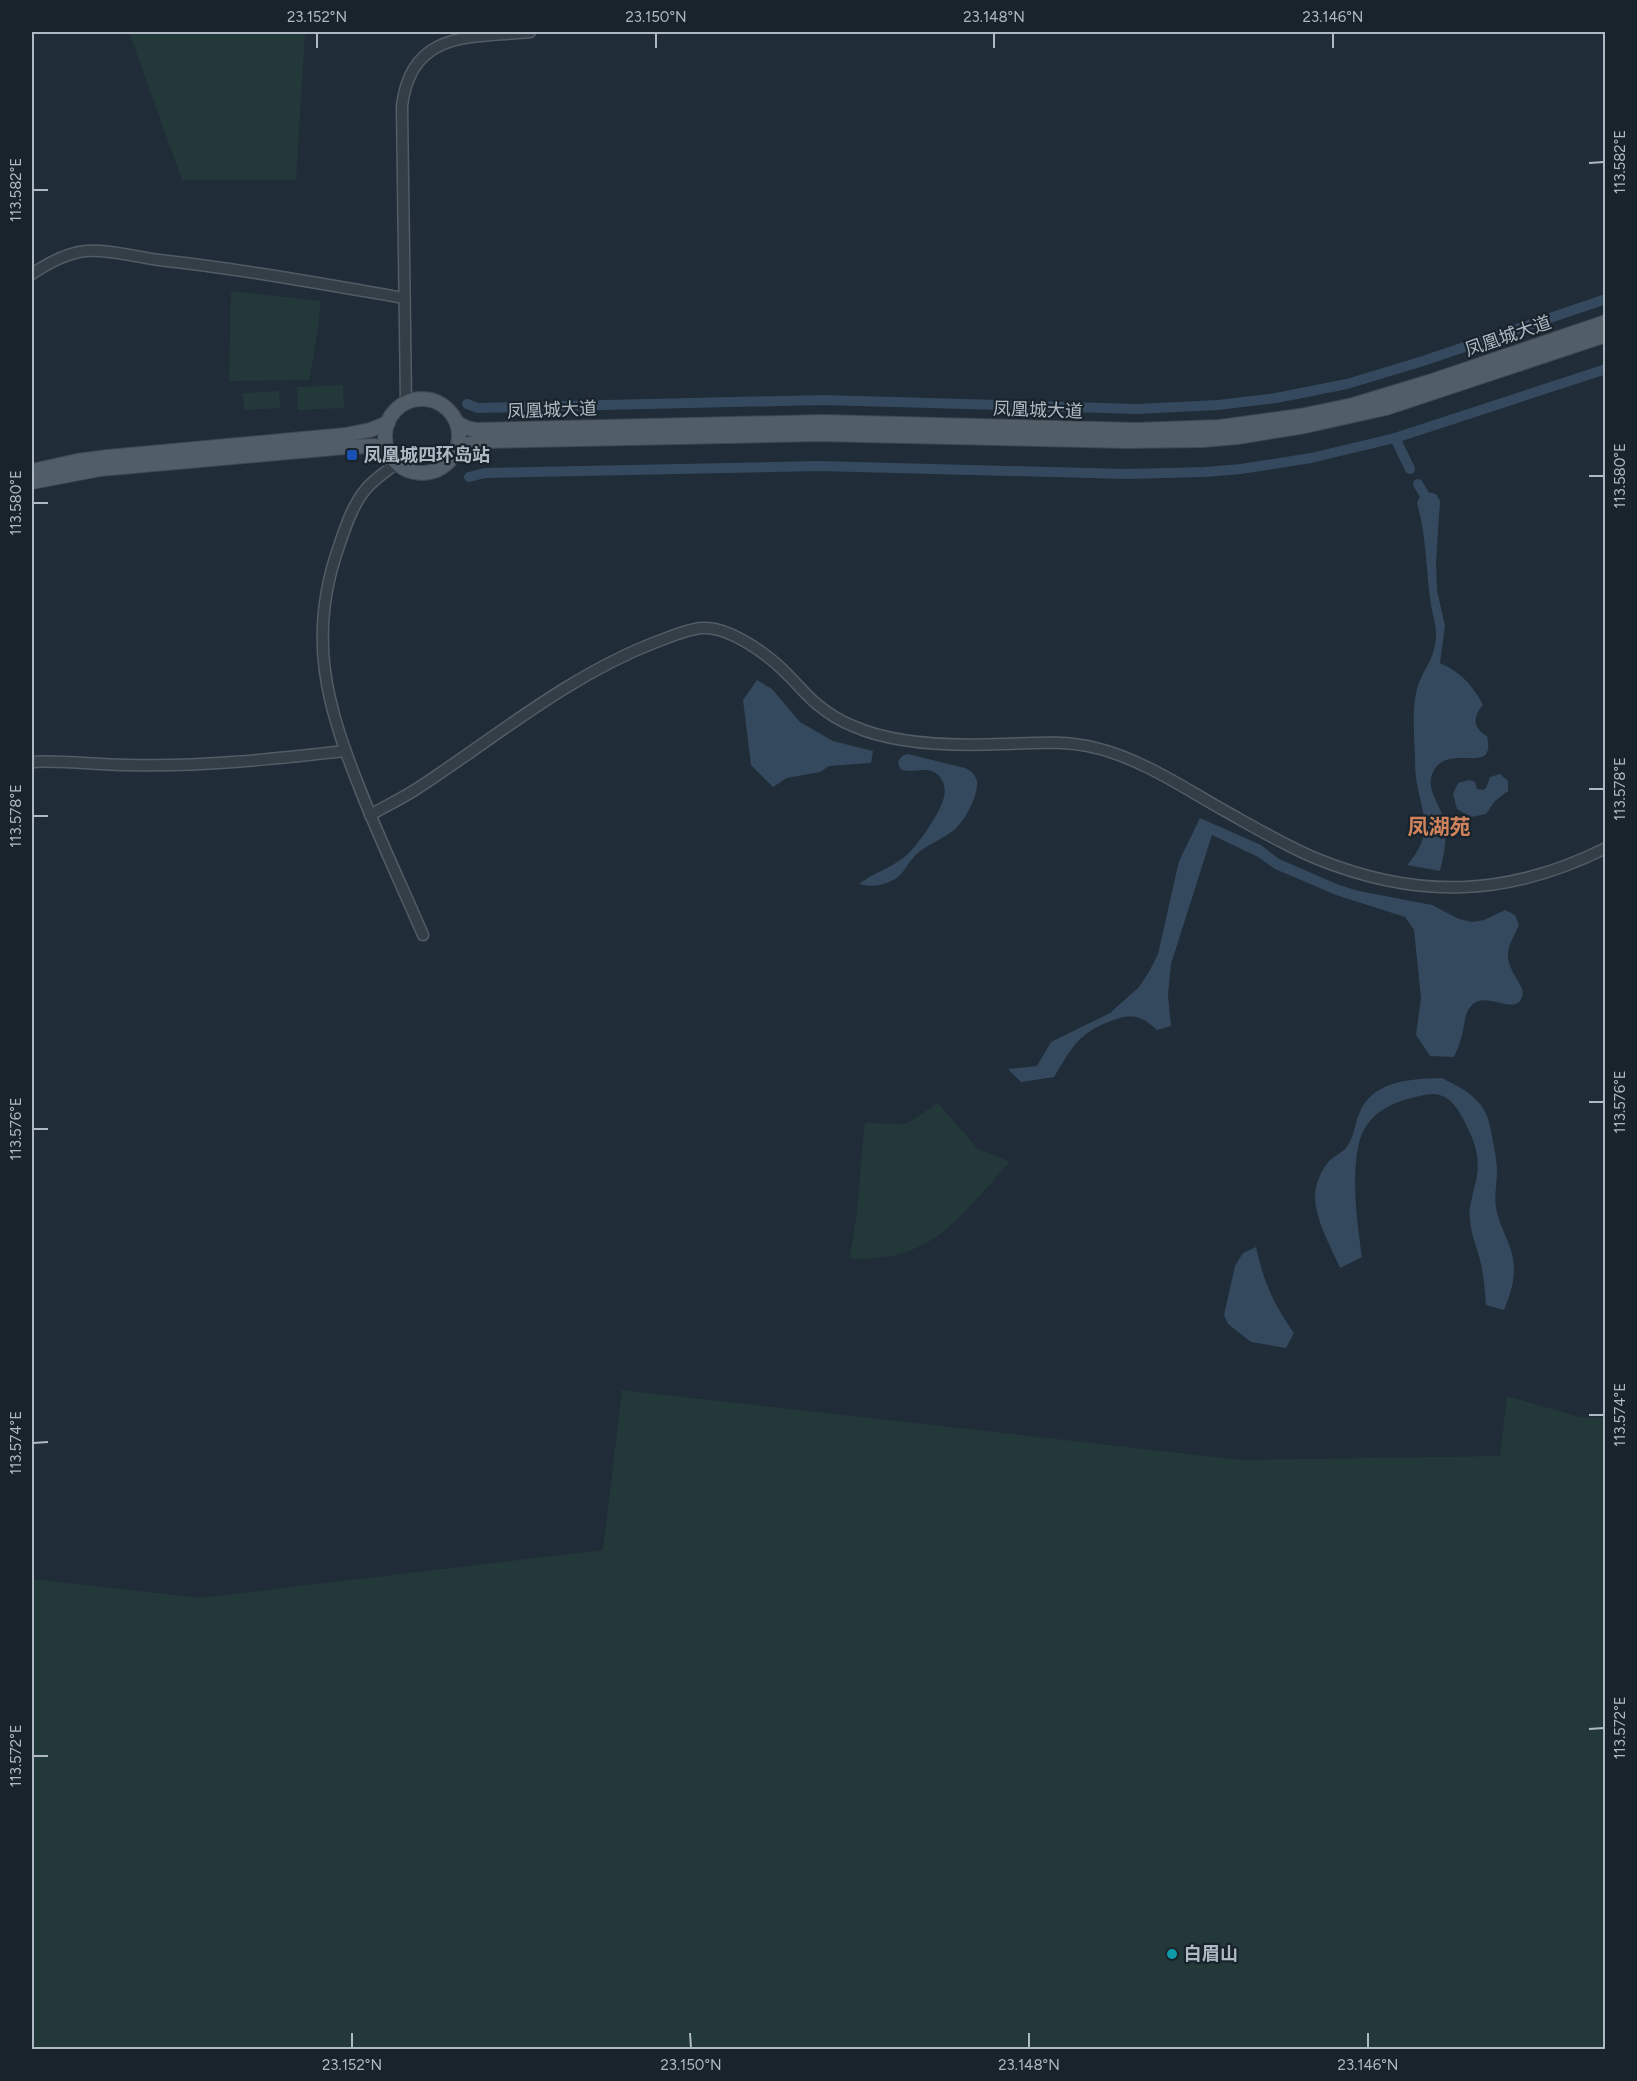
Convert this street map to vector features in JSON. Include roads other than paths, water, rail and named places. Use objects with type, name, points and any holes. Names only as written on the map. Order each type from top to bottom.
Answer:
[{"type":"main road","name":"凤凰城大道","points":[[457,423],[467,428],[477,429],[799,422],[1137,430],[1220,427],[1300,416],[1353,405],[1429,382],[1605,322]]},
{"type":"main road","name":"凤凰城大道","points":[[457,447],[483,441],[768,435],[1127,441],[1237,437],[1316,424],[1386,408],[1605,335]]},
{"type":"main road","points":[[32,482],[118,467],[375,446],[393,457],[407,470],[419,473],[432,472],[443,467],[452,458],[457,447],[459,439],[457,423],[451,412],[430,399],[406,402],[398,408],[388,423],[385,437],[393,457]]},
{"type":"main road","points":[[32,471],[108,457],[345,435],[388,423]]},
{"type":"street","points":[[406,402],[402,106],[404,89],[411,72],[421,58],[435,47],[456,40],[530,32]]},
{"type":"street","points":[[32,274],[64,256],[85,251],[106,251],[404,298]]},
{"type":"street","points":[[393,457],[366,489],[343,533],[329,581],[323,630],[325,680],[345,751],[370,815],[423,934]]},
{"type":"street","points":[[370,815],[416,789],[556,693],[595,670],[644,647],[690,630],[713,628],[726,631],[770,659],[819,706],[855,728],[890,737],[934,743],[978,745],[1061,742],[1107,751],[1149,768],[1299,851],[1335,866],[1370,876],[1446,888],[1490,886],[1551,872],[1605,848]]},
{"type":"street","points":[[32,762],[129,765],[236,763],[345,751]]},
{"type":"water","points":[[1428,492],[1436,494],[1440,501],[1436,562],[1437,590],[1445,626],[1440,663],[1460,675],[1471,686],[1483,705],[1477,714],[1476,722],[1482,733],[1487,736],[1488,748],[1485,755],[1478,758],[1449,759],[1440,763],[1433,772],[1432,790],[1444,820],[1446,833],[1440,871],[1407,865],[1423,839],[1424,827],[1416,778],[1415,698],[1419,682],[1434,650],[1436,634],[1417,503],[1420,496]]},
{"type":"water","points":[[757,680],[772,689],[800,722],[833,741],[873,751],[871,763],[829,766],[820,772],[787,778],[773,787],[751,765],[743,700]]},
{"type":"water","points":[[908,754],[969,770],[977,781],[973,801],[958,826],[919,852],[898,877],[879,885],[859,884],[908,854],[927,830],[942,804],[945,789],[939,776],[925,770],[900,769],[898,762],[902,756]]},
{"type":"water","points":[[1500,774],[1508,781],[1508,791],[1495,801],[1486,814],[1471,817],[1457,809],[1453,794],[1458,783],[1469,780],[1475,782],[1477,789],[1483,790],[1490,777]]},
{"type":"water","points":[[1200,818],[1261,845],[1279,859],[1339,885],[1432,905],[1459,919],[1472,922],[1484,920],[1505,910],[1515,915],[1519,925],[1510,943],[1508,955],[1511,968],[1522,989],[1522,997],[1513,1005],[1478,1001],[1469,1008],[1466,1015],[1454,1057],[1430,1056],[1416,1035],[1421,998],[1414,930],[1405,917],[1336,895],[1275,869],[1258,857],[1212,835],[1171,964],[1168,995],[1171,1026],[1157,1030],[1137,1017],[1114,1020],[1093,1030],[1078,1041],[1054,1077],[1021,1082],[1008,1069],[1037,1066],[1051,1042],[1110,1013],[1139,987],[1158,954],[1179,861]]},
{"type":"water","points":[[1442,1078],[1474,1098],[1484,1109],[1488,1120],[1497,1167],[1496,1208],[1514,1262],[1512,1286],[1504,1310],[1486,1305],[1482,1269],[1470,1216],[1470,1204],[1477,1174],[1477,1153],[1462,1116],[1447,1098],[1429,1094],[1396,1103],[1380,1112],[1367,1125],[1359,1143],[1355,1170],[1362,1257],[1340,1268],[1318,1216],[1315,1198],[1319,1177],[1330,1160],[1348,1145],[1359,1114],[1373,1094],[1383,1088],[1406,1081]]},
{"type":"water","points":[[1256,1247],[1270,1292],[1294,1333],[1286,1348],[1251,1342],[1228,1324],[1224,1315],[1235,1266],[1243,1253]]},
{"type":"waterway","points":[[467,404],[478,408],[823,400],[1137,409],[1218,405],[1276,398],[1347,384],[1423,361],[1606,299]]},
{"type":"waterway","points":[[469,477],[485,473],[819,466],[1127,474],[1241,469],[1311,458],[1395,438],[1606,369]]},
{"type":"waterway","points":[[1395,438],[1410,469]]},
{"type":"waterway","points":[[1418,484],[1424,494]]},
{"type":"place","name":"凤凰城四环岛站","points":[[352,455]]},
{"type":"place","name":"白眉山","points":[[1172,1954]]},
{"type":"district","name":"凤湖苑","points":[[1439,826]]}]
